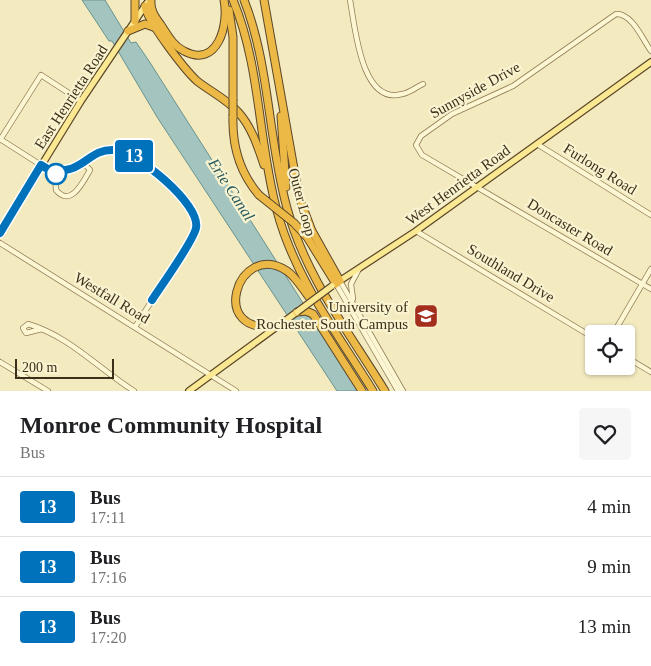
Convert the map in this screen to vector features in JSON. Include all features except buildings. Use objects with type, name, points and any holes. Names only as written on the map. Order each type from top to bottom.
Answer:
[{"type":"highway","points":[[135,0],[137,23]]},
{"type":"highway","points":[[148,2],[173,42],[183,51],[197,54],[211,50],[221,38],[226,22],[226,0]]},
{"type":"highway","points":[[226,0],[233,32],[233,137],[238,158],[248,180],[259,195],[294,223],[307,237],[336,284]]},
{"type":"highway","name":"Outer Loop","points":[[233,0],[250,58],[274,201],[287,242],[301,275],[373,391]]},
{"type":"highway","name":"Outer Loop","points":[[244,0],[258,49],[279,174],[289,215],[303,254],[319,287],[385,391]]},
{"type":"highway","points":[[264,0],[301,203],[336,284]]},
{"type":"highway","points":[[148,2],[156,28],[191,75],[227,101],[244,119],[258,146],[274,201]]},
{"type":"highway","points":[[128,31],[137,23],[156,28]]},
{"type":"highway","points":[[278,71],[289,215]]},
{"type":"highway","points":[[279,325],[256,326],[240,315],[235,297],[238,285],[243,277],[254,268],[267,265],[280,267],[294,276],[345,347]]},
{"type":"highway","points":[[297,312],[306,311],[313,314],[361,389]]},
{"type":"main road","points":[[137,23],[148,2]]},
{"type":"main road","name":"East Henrietta Road","points":[[0,233],[41,165],[128,31]]},
{"type":"main road","name":"West Henrietta Road","points":[[189,391],[336,284],[416,231],[651,62]]},
{"type":"street","points":[[350,0],[365,71],[372,84],[385,93],[399,95],[423,84]]},
{"type":"street","name":"Sunnyside Drive","points":[[477,186],[420,153],[416,144],[419,138],[456,112],[513,86],[616,14],[622,14],[628,18],[651,51]]},
{"type":"street","points":[[82,102],[41,75],[0,140],[56,174],[75,168],[91,155],[105,151],[130,154],[161,176],[195,216],[196,228],[193,236],[135,327]]},
{"type":"street","name":"Furlong Road","points":[[537,144],[651,215]]},
{"type":"street","points":[[56,174],[54,185],[59,194],[66,196],[76,193],[90,170],[82,161]]},
{"type":"street","name":"Doncaster Road","points":[[477,186],[651,290]]},
{"type":"street","name":"Southland Drive","points":[[416,231],[585,333]]},
{"type":"street","name":"Westfall Road","points":[[0,243],[212,374],[236,391]]},
{"type":"street","points":[[357,309],[351,284],[362,267]]},
{"type":"street","points":[[618,325],[651,269]]},
{"type":"street","points":[[336,284],[357,309],[403,391]]},
{"type":"street","points":[[336,284],[398,391]]},
{"type":"street","points":[[42,329],[68,343],[105,372],[134,391]]},
{"type":"street","points":[[0,362],[48,391]]},
{"type":"street","points":[[635,362],[651,372]]},
{"type":"water","points":[[82,0],[105,0],[131,43],[136,42],[359,391],[337,391],[157,117],[112,41],[109,41]]},
{"type":"bus line","name":"13","points":[[0,233],[41,165],[56,174],[75,168],[91,155],[98,152],[113,150],[130,154],[161,176],[195,216],[196,228],[193,236],[152,300]]},
{"type":"place","name":"University of Rochester South Campus","points":[[426,316]]},
{"type":"water label","name":"Erie Canal","points":[[232,189]]}]
